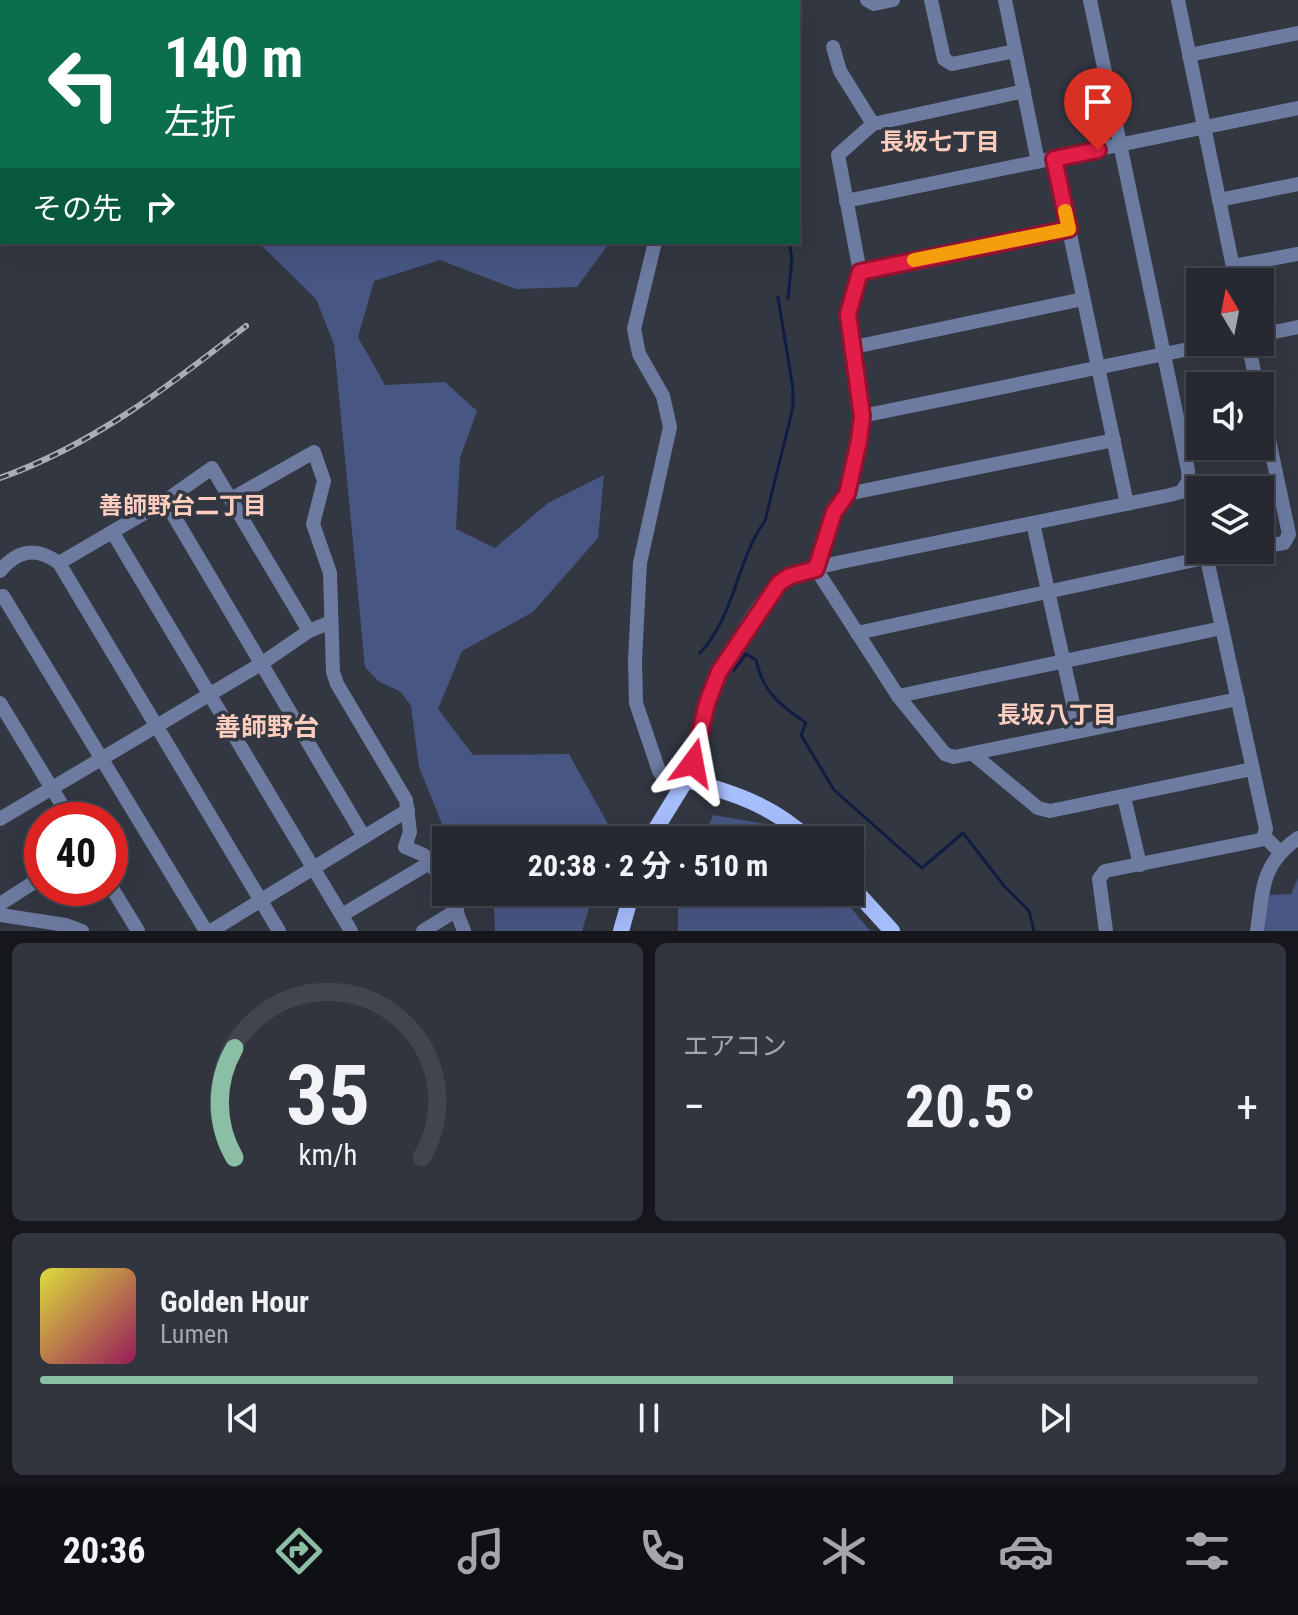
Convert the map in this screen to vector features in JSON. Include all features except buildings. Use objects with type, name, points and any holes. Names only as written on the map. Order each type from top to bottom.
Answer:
[{"type":"main road","points":[[658,826],[684,783],[752,801],[794,826]]},
{"type":"main road","points":[[864,900],[892,931]]},
{"type":"main road","points":[[621,931],[628,906]]},
{"type":"street","points":[[867,0],[874,4],[893,0]]},
{"type":"street","points":[[931,0],[944,59],[952,64],[1015,51]]},
{"type":"street","points":[[1005,0],[1038,162]]},
{"type":"street","points":[[1090,0],[1188,476]]},
{"type":"street","points":[[1178,0],[1233,266],[1298,254]]},
{"type":"street","points":[[1189,55],[1298,33]]},
{"type":"street","points":[[833,47],[840,71],[873,124]]},
{"type":"street","points":[[816,569],[834,512],[847,494],[855,467],[862,416],[848,314],[860,272],[838,155],[873,124],[1024,91]]},
{"type":"street","points":[[846,201],[1298,108]]},
{"type":"street","points":[[1054,159],[1127,504]]},
{"type":"street","points":[[1219,200],[1298,184]]},
{"type":"street","points":[[860,272],[1069,229]]},
{"type":"street","points":[[655,244],[634,329],[639,354],[663,396],[670,427],[636,594],[636,703],[664,778],[684,783],[693,763],[712,686],[727,658],[779,583],[790,576],[1181,492],[1186,485]]},
{"type":"street","points":[[854,347],[1083,299]]},
{"type":"street","points":[[1274,332],[1298,327]]},
{"type":"street","points":[[862,416],[1186,349]]},
{"type":"street","points":[[847,494],[1114,440]]},
{"type":"street","points":[[231,499],[314,452],[324,481],[313,524],[330,573],[333,672],[337,684],[406,800],[410,832],[405,847],[424,855],[431,862],[342,915]]},
{"type":"street","points":[[1273,460],[1289,534],[1284,543],[1274,545]]},
{"type":"street","points":[[59,563],[165,501],[212,468],[309,631]]},
{"type":"street","points":[[165,501],[364,837]]},
{"type":"street","points":[[1033,523],[1079,731]]},
{"type":"street","points":[[113,533],[351,931]]},
{"type":"street","points":[[0,571],[19,554],[34,551],[59,563],[279,931]]},
{"type":"street","points":[[857,633],[1186,558]]},
{"type":"street","points":[[1106,931],[1099,879],[1105,871],[1260,840],[1266,829],[1208,564]]},
{"type":"street","points":[[816,569],[898,696],[945,754],[954,757],[1238,699]]},
{"type":"street","points":[[0,597],[3,596],[209,931],[408,810]]},
{"type":"street","points":[[2,812],[103,758],[261,664],[309,631],[331,622]]},
{"type":"street","points":[[898,696],[1222,628]]},
{"type":"street","points":[[0,703],[60,802]]},
{"type":"street","points":[[973,754],[1038,808],[1050,811],[1252,769]]},
{"type":"street","points":[[1124,797],[1140,865]]},
{"type":"street","points":[[1264,836],[1279,851]]},
{"type":"street","points":[[1257,931],[1265,875],[1279,851],[1298,838]]},
{"type":"street","points":[[0,904],[24,889]]},
{"type":"street","points":[[123,906],[138,931]]},
{"type":"street","points":[[455,906],[464,931]]},
{"type":"street","points":[[423,931],[457,910]]},
{"type":"street","points":[[0,915],[66,925],[82,931]]},
{"type":"shaded area","points":[[260,244],[609,244],[577,287],[516,289],[440,260],[374,281],[358,337],[385,385],[445,382],[477,411],[460,458],[456,529],[495,548],[548,503],[604,475],[598,538],[533,612],[462,651],[438,709],[473,755],[569,754],[609,826],[442,824],[419,767],[411,706],[401,692],[378,681],[365,667],[334,344],[316,299]]},
{"type":"shaded area","points":[[713,815],[768,826],[708,826]]},
{"type":"shaded area","points":[[1298,878],[1298,931],[1264,931],[1268,895],[1291,894]]},
{"type":"shaded area","points":[[494,906],[590,906],[582,931],[495,931]]},
{"type":"shaded area","points":[[678,906],[849,906],[870,931],[678,931]]},
{"type":"waterway","points":[[788,298],[792,259],[789,244]]},
{"type":"waterway","points":[[700,653],[721,622],[748,553],[765,521],[793,407],[793,389],[778,297]]},
{"type":"waterway","points":[[734,670],[746,654],[756,660],[768,690],[806,723],[801,735],[834,790],[922,868],[963,833],[1005,887],[1029,911],[1034,931]]},
{"type":"railway","points":[[0,478],[67,449],[129,412],[246,326]]},
{"type":"slow traffic","points":[[914,260],[1069,229],[1065,211]]},
{"type":"district","name":"長坂七丁目","points":[[940,142]]},
{"type":"district","name":"善師野台二丁目","points":[[183,506]]},
{"type":"district","name":"長坂八丁目","points":[[1057,715]]},
{"type":"district","name":"善師野台","points":[[267,727]]},
{"type":"route","points":[[693,763],[712,686],[727,658],[779,583],[790,576],[816,569],[834,512],[847,494],[855,467],[862,416],[848,314],[860,272],[1069,229],[1054,159],[1098,150]]}]
